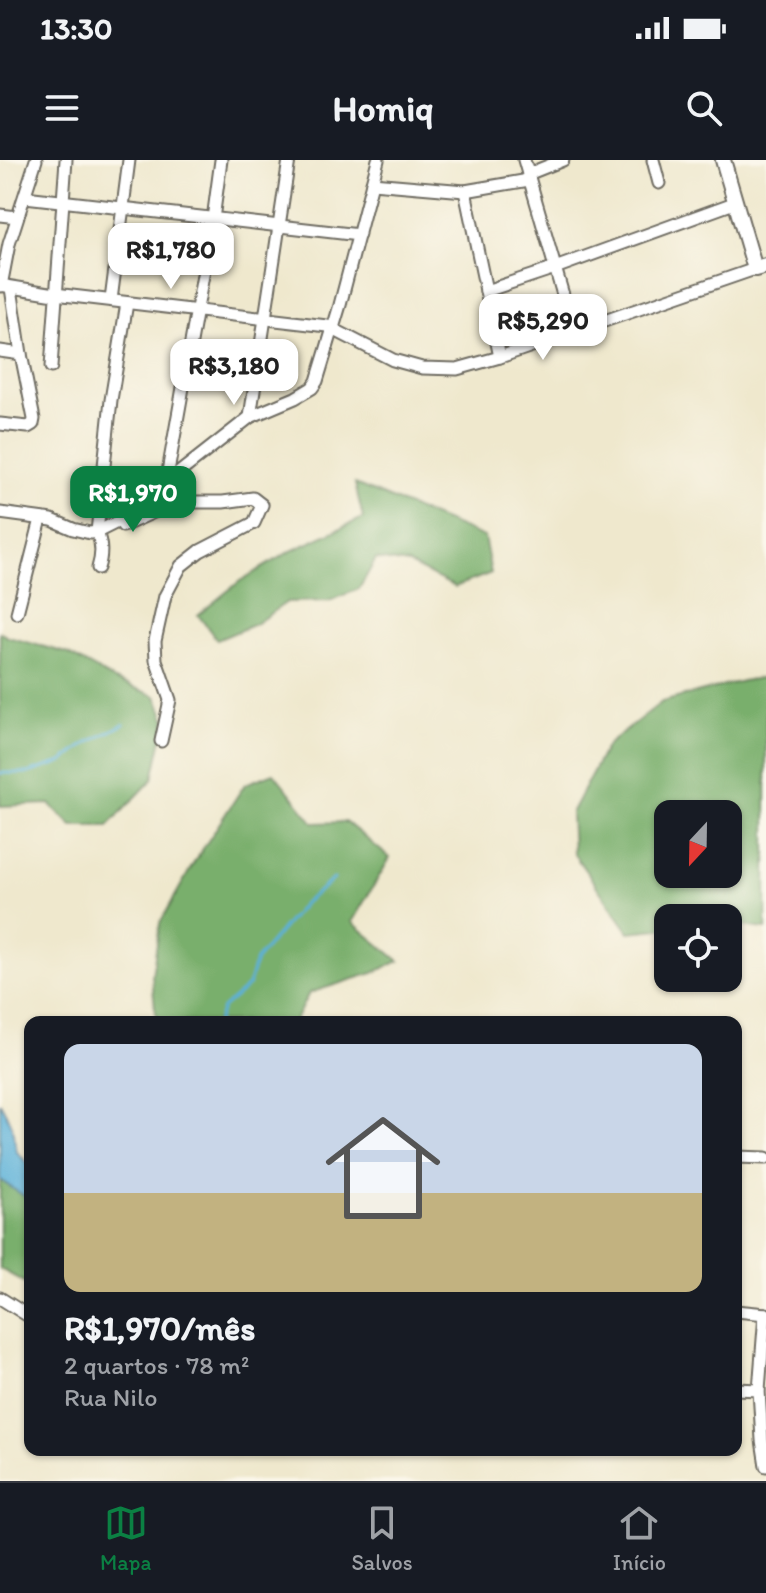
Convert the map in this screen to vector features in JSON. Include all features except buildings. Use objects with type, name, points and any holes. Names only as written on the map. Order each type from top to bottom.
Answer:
[{"type":"main road","points":[[723,160],[734,203],[760,267]]},
{"type":"street","points":[[0,424],[28,427],[34,419],[4,286],[9,244],[36,160]]},
{"type":"street","points":[[51,367],[66,160]]},
{"type":"street","points":[[111,300],[129,160]]},
{"type":"street","points":[[166,483],[221,160]]},
{"type":"street","points":[[250,417],[289,160]]},
{"type":"street","points":[[0,513],[52,520],[73,529],[97,532],[127,517],[149,501],[166,483],[250,417],[312,388],[317,381],[340,305],[378,160]]},
{"type":"street","points":[[524,160],[574,333]]},
{"type":"street","points":[[372,183],[465,191],[529,177],[563,160]]},
{"type":"street","points":[[653,160],[659,183]]},
{"type":"street","points":[[465,191],[500,357]]},
{"type":"street","points":[[25,197],[359,235]]},
{"type":"street","points":[[486,291],[734,203]]},
{"type":"street","points":[[0,215],[17,217]]},
{"type":"street","points":[[4,286],[327,326],[393,360],[439,370],[457,369],[500,357],[760,267]]},
{"type":"street","points":[[98,568],[102,555],[97,532],[111,400],[127,303]]},
{"type":"street","points":[[0,351],[21,354]]},
{"type":"street","points":[[114,524],[125,526],[176,502],[223,502],[253,498],[262,505],[254,523],[200,551],[181,566],[165,596],[155,641],[156,660],[170,700],[161,741]]},
{"type":"street","points":[[17,613],[41,519]]},
{"type":"street","points":[[742,1157],[766,1158]]},
{"type":"street","points":[[0,1298],[24,1313]]},
{"type":"street","points":[[742,1312],[766,1314],[759,1390],[766,1466]]},
{"type":"street","points":[[742,1389],[759,1390]]},
{"type":"green space","points":[[355,484],[484,537],[491,573],[455,587],[409,564],[376,559],[359,589],[329,601],[287,602],[255,624],[217,640],[198,615],[240,581],[289,552],[363,518]]},
{"type":"green space","points":[[0,632],[67,653],[115,680],[156,696],[166,720],[153,779],[108,826],[72,826],[50,804],[0,806]]},
{"type":"green space","points":[[766,677],[766,929],[742,926],[742,904],[654,904],[654,929],[629,932],[573,853],[571,813],[607,745],[662,702]]},
{"type":"green space","points":[[274,773],[314,823],[346,822],[390,858],[352,922],[399,961],[373,973],[309,993],[297,1016],[157,1016],[152,975],[160,923],[195,861],[245,784]]},
{"type":"green space","points":[[0,1180],[24,1196],[24,1282],[0,1269]]},
{"type":"water","points":[[0,1102],[11,1123],[17,1152],[24,1160],[24,1196],[0,1180]]},
{"type":"waterway","points":[[0,773],[28,773],[62,762],[86,744],[124,724]]},
{"type":"waterway","points":[[219,1016],[222,1008],[248,986],[256,960],[305,902],[334,879]]}]
